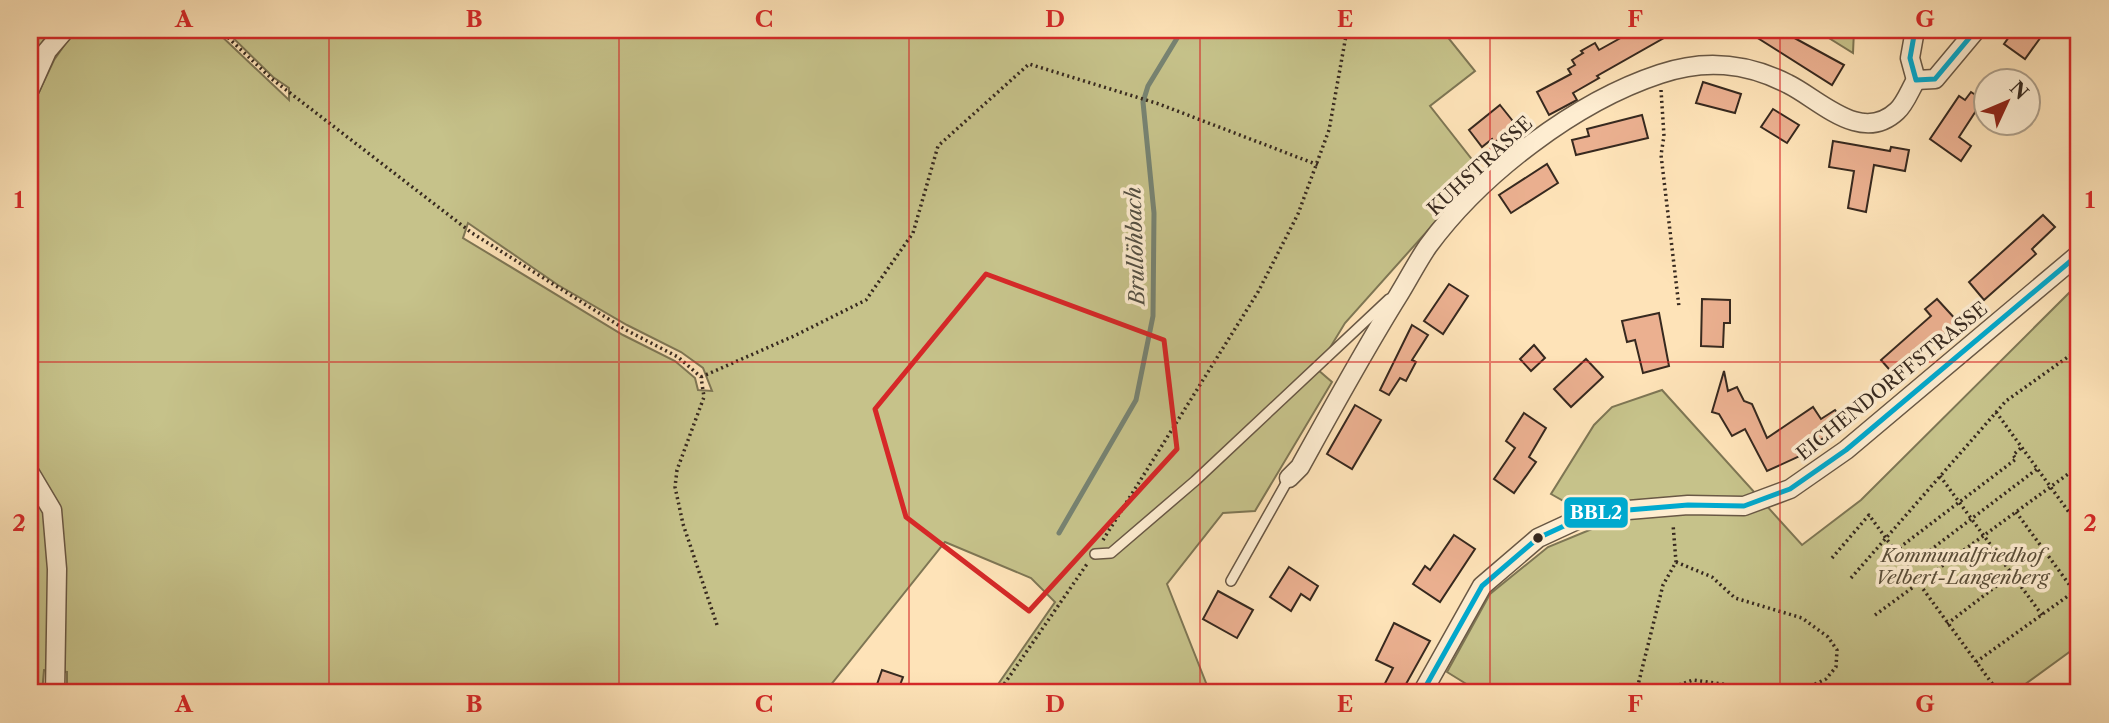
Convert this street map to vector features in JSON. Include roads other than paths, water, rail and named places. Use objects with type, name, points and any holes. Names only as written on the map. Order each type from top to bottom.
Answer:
[{"type":"street","points":[[30,89],[47,51],[65,30]]},
{"type":"street","points":[[1915,30],[1910,58],[1916,80],[1934,79],[1976,30]]},
{"type":"street","name":"KUHSTRASSE","points":[[1289,478],[1300,467],[1360,357],[1428,246],[1450,221],[1536,138],[1590,105],[1660,74],[1710,62],[1755,71],[1788,84],[1849,122],[1875,122],[1896,112],[1916,80]]},
{"type":"street","name":"EICHENDORFFSTRASSE","points":[[1422,693],[1482,586],[1538,538],[1592,513],[1672,507],[1744,506],[1790,489],[1846,450],[2079,254]]},
{"type":"street","points":[[30,473],[52,510],[57,569],[55,693]]},
{"type":"lane","points":[[1095,554],[1111,553],[1195,481],[1406,283]]},
{"type":"lane","points":[[1231,581],[1289,478]]},
{"type":"waterway","name":"Brullöhbach","points":[[1059,533],[1136,400],[1153,316],[1154,213],[1143,102],[1148,86],[1182,30]]},
{"type":"park label","name":"Kommunalfriedhof Velbert-Langenberg","points":[[1962,566]]}]
